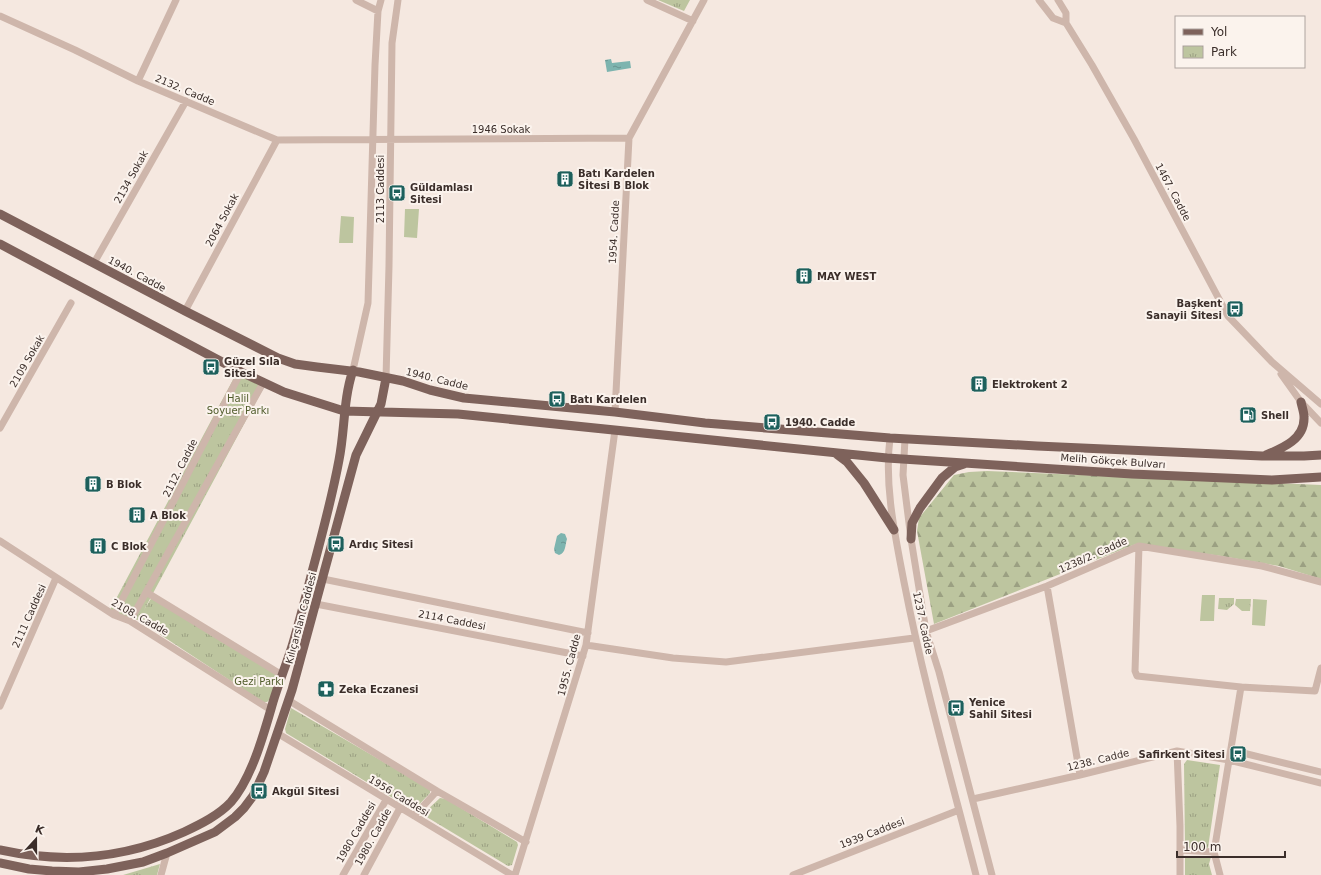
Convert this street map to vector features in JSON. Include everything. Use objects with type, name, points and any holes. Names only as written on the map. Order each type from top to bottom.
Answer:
[{"type":"main road","name":"1940. Cadde","points":[[0,214],[185,311],[278,358],[295,364],[353,370],[464,398],[615,412],[712,424],[905,439]]},
{"type":"main road","points":[[0,244],[263,383],[306,400],[344,411],[458,414],[903,459]]},
{"type":"main road","name":"Kılıçarslan Caddesi","points":[[0,850],[31,856],[82,858],[139,849],[166,840],[191,829],[209,819],[231,802],[251,767],[293,642],[332,495],[340,454],[344,411],[353,370]]},
{"type":"main road","name":"Kılıçarslan Caddesi","points":[[0,863],[37,870],[79,872],[107,869],[143,862],[214,832],[236,817],[244,808],[253,796],[264,772],[299,668],[356,455],[378,413],[383,398],[386,378]]},
{"type":"main road","points":[[1264,456],[1295,440],[1301,429],[1304,418],[1301,402]]},
{"type":"main road","name":"Melih Gökçek Bulvarı","points":[[905,439],[1264,456],[1321,455]]},
{"type":"main road","points":[[833,452],[847,462],[864,483],[894,530]]},
{"type":"main road","name":"Melih Gökçek Bulvarı","points":[[903,459],[1132,474],[1272,480],[1321,477]]},
{"type":"main road","points":[[911,539],[912,523],[920,508],[942,478],[955,467],[965,463]]},
{"type":"street","points":[[138,81],[176,0]]},
{"type":"street","points":[[356,0],[378,11]]},
{"type":"street","name":"2113 Caddesi","points":[[353,370],[368,303],[378,11],[381,0]]},
{"type":"street","name":"2113 Caddesi","points":[[386,378],[392,43],[398,0]]},
{"type":"street","points":[[647,0],[693,21]]},
{"type":"street","name":"1954. Cadde","points":[[615,412],[629,138],[704,0]]},
{"type":"street","name":"1467. Cadde","points":[[1039,0],[1053,18],[1066,23]]},
{"type":"street","name":"1467. Cadde","points":[[1059,1],[1066,13],[1066,23],[1134,139],[1228,316],[1272,362],[1321,404]]},
{"type":"street","name":"2132. Cadde","points":[[0,17],[75,50],[138,81],[277,140],[373,139]]},
{"type":"street","name":"2134 Sokak","points":[[94,263],[186,101]]},
{"type":"street","name":"1946 Sokak","points":[[373,139],[629,138]]},
{"type":"street","name":"2064 Sokak","points":[[185,311],[277,140]]},
{"type":"street","name":"2109 Sokak","points":[[0,428],[71,303]]},
{"type":"street","name":"1467. Cadde","points":[[1272,362],[1301,402],[1321,423]]},
{"type":"street","name":"2112. Cadde","points":[[114,615],[241,372]]},
{"type":"street","points":[[130,621],[263,383]]},
{"type":"street","name":"1955. Cadde","points":[[515,875],[586,645],[614,430]]},
{"type":"street","name":"1237. Cadde","points":[[890,438],[887,458],[894,530],[914,638],[976,875]]},
{"type":"street","name":"1237. Cadde","points":[[905,439],[903,475],[911,539],[926,631],[939,672],[992,875]]},
{"type":"street","name":"2108. Cadde","points":[[0,541],[114,615],[130,621],[271,710]]},
{"type":"street","points":[[1139,546],[1135,671],[1137,676],[1241,687],[1316,691],[1321,668]]},
{"type":"street","name":"1238/2. Cadde","points":[[926,631],[1047,586],[1139,546],[1262,566],[1321,582]]},
{"type":"street","name":"2111 Caddesi","points":[[0,706],[56,578]]},
{"type":"street","name":"2114 Caddesi","points":[[323,579],[588,633]]},
{"type":"street","points":[[1047,586],[1080,775]]},
{"type":"street","points":[[146,592],[282,675]]},
{"type":"street","name":"2114 Caddesi","points":[[316,604],[583,656]]},
{"type":"street","points":[[586,645],[673,658],[726,662],[914,638]]},
{"type":"street","points":[[1220,875],[1214,852],[1241,687]]},
{"type":"street","points":[[288,700],[437,791],[526,842]]},
{"type":"street","name":"1956 Caddesi","points":[[277,733],[512,875]]},
{"type":"street","points":[[1231,750],[1321,772]]},
{"type":"street","points":[[1177,751],[1180,875]]},
{"type":"street","name":"1238. Cadde","points":[[973,799],[1177,751],[1229,760],[1321,783]]},
{"type":"street","points":[[414,816],[437,791]]},
{"type":"street","name":"1980 Caddesi","points":[[343,875],[386,800]]},
{"type":"street","name":"1980. Cadde","points":[[364,875],[400,808]]},
{"type":"street","name":"1939 Caddesi","points":[[793,875],[959,810]]},
{"type":"street","points":[[1180,850],[1214,852]]},
{"type":"street","points":[[161,875],[167,853]]},
{"type":"green space","points":[[658,0],[690,0],[684,11]]},
{"type":"green space","points":[[405,209],[419,209],[417,238],[404,237]]},
{"type":"green space","points":[[341,216],[354,217],[353,243],[339,243]]},
{"type":"green space","name":"Halil Soyuer Parkı","points":[[236,374],[264,387],[144,610],[152,597],[278,674],[270,699],[267,702],[263,702],[138,620],[109,612]]},
{"type":"green space","points":[[987,471],[1321,485],[1321,579],[1279,566],[1136,544],[934,624],[917,531],[919,518],[954,475]]},
{"type":"green space","points":[[1202,595],[1215,595],[1214,621],[1200,621]]},
{"type":"green space","points":[[1219,598],[1234,598],[1234,604],[1227,610],[1218,609]]},
{"type":"green space","points":[[1236,599],[1251,599],[1250,611],[1242,611],[1235,605]]},
{"type":"green space","points":[[1253,599],[1267,600],[1265,626],[1252,625]]},
{"type":"green space","name":"Gezi Parkı","points":[[291,708],[430,789],[430,793],[415,809],[411,809],[286,733],[285,729]]},
{"type":"green space","points":[[1187,760],[1220,765],[1208,848],[1185,847],[1184,764]]},
{"type":"green space","points":[[440,798],[446,799],[517,842],[518,845],[512,865],[508,866],[425,816],[426,811]]},
{"type":"green space","points":[[1185,857],[1211,857],[1209,864],[1212,875],[1185,875]]},
{"type":"green space","points":[[160,864],[157,875],[123,875]]},
{"type":"water","points":[[611,59],[612,63],[630,61],[631,68],[607,72],[605,60]]},
{"type":"water","points":[[561,533],[565,534],[567,539],[564,551],[559,555],[555,553],[554,549],[557,536]]},
{"type":"place","name":"Batı Kardelen Sİtesi B Blok","points":[[565,179]]},
{"type":"place","name":"Güldamlası Sitesi","points":[[397,193]]},
{"type":"place","name":"MAY WEST","points":[[804,276]]},
{"type":"place","name":"Başkent Sanayii Sitesi","points":[[1235,309]]},
{"type":"place","name":"Güzel Sıla Sitesi","points":[[211,367]]},
{"type":"place","name":"Elektrokent 2","points":[[979,384]]},
{"type":"place","name":"Batı Kardelen","points":[[557,399]]},
{"type":"place","name":"Shell","points":[[1248,415]]},
{"type":"place","name":"1940. Cadde","points":[[772,422]]},
{"type":"place","name":"B Blok","points":[[93,484]]},
{"type":"place","name":"A Blok","points":[[137,515]]},
{"type":"place","name":"Ardıç Sitesi","points":[[336,544]]},
{"type":"place","name":"C Blok","points":[[98,546]]},
{"type":"place","name":"Zeka Eczanesi","points":[[326,689]]},
{"type":"place","name":"Yenice Sahil Sitesi","points":[[956,708]]},
{"type":"place","name":"Safirkent Sitesi","points":[[1238,754]]},
{"type":"place","name":"Akgül Sitesi","points":[[259,791]]}]
